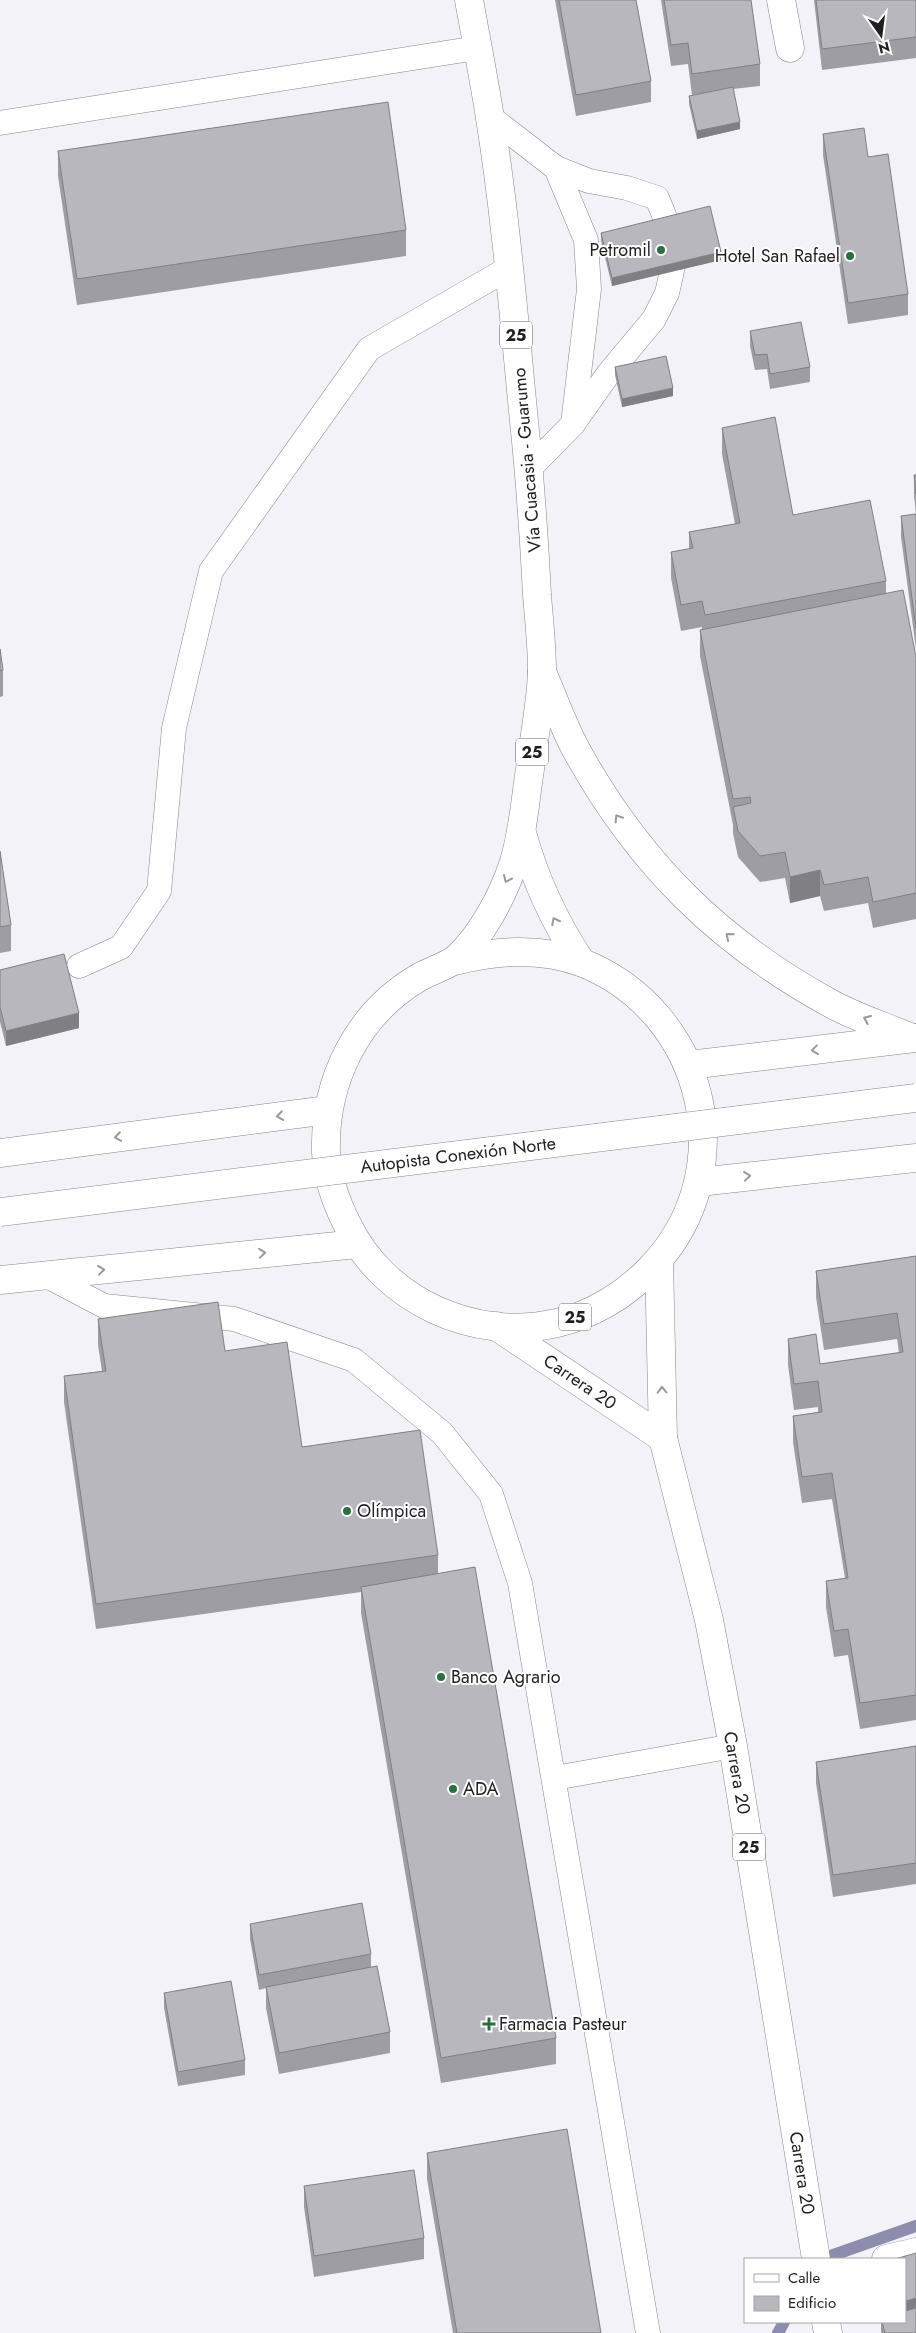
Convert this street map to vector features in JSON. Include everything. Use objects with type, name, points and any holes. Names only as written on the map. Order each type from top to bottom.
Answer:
[{"type":"main road","name":"Vía Cuacasia - Guarumo","points":[[454,961],[478,932],[497,901],[512,868],[522,832],[542,672],[529,469],[510,268],[490,117],[469,0]]},
{"type":"main road","points":[[781,0],[790,48]]},
{"type":"main road","points":[[542,672],[578,754],[625,830],[684,898],[753,956],[829,1003],[914,1038]]},
{"type":"main road","name":"Vía Cuacasia - Guarumo","points":[[522,832],[532,867],[545,901],[561,933],[581,962]]},
{"type":"main road","name":"25","points":[[505,951],[531,952],[581,962],[615,980],[634,993],[650,1008],[674,1038],[689,1065],[701,1103],[704,1142],[699,1182],[690,1210],[677,1236],[659,1260],[638,1282],[614,1299],[586,1314],[557,1323],[527,1327],[496,1326],[463,1320],[432,1309],[403,1291],[377,1270],[357,1244],[336,1201],[326,1156],[328,1110],[338,1070],[358,1034],[384,1002],[418,978],[454,961],[480,954],[505,951]]},
{"type":"main road","points":[[689,1065],[914,1038]]},
{"type":"main road","name":"Autopista Conexión Norte","points":[[0,1212],[916,1098]]},
{"type":"main road","points":[[0,1153],[328,1110]]},
{"type":"main road","points":[[699,1182],[916,1158]]},
{"type":"main road","points":[[0,1280],[357,1244]]},
{"type":"main road","name":"Carrera 20","points":[[659,1260],[663,1438],[709,1620],[733,1746],[816,2258]]},
{"type":"main road","name":"Carrera 20","points":[[496,1326],[663,1438]]},
{"type":"main road","points":[[890,2258],[916,2252]]},
{"type":"lane","points":[[0,123],[477,48]]},
{"type":"lane","points":[[490,117],[556,168],[589,181],[627,188],[657,198],[668,225]]},
{"type":"lane","points":[[556,168],[586,240],[588,289],[573,424]]},
{"type":"lane","points":[[79,966],[121,947],[159,891],[174,728],[211,571],[369,350],[510,268]]},
{"type":"lane","points":[[529,469],[573,424],[609,372],[654,318],[667,294],[672,271]]},
{"type":"lane","points":[[47,1276],[104,1306],[234,1319],[354,1360],[442,1432],[491,1494],[520,1583],[555,1778],[648,2333]]},
{"type":"lane","points":[[555,1778],[733,1746]]},
{"type":"building","points":[[559,0],[636,0],[651,81],[576,95]]},
{"type":"building","points":[[664,0],[751,0],[760,64],[692,74],[688,43],[671,45]]},
{"type":"building","points":[[816,0],[916,0],[916,37],[822,49]]},
{"type":"building","points":[[733,87],[740,122],[697,131],[689,96]]},
{"type":"building","points":[[388,102],[406,230],[77,279],[58,151]]},
{"type":"building","points":[[864,128],[868,157],[888,154],[908,294],[848,303],[823,134]]},
{"type":"building","name":"Petromil","points":[[710,206],[721,252],[612,278],[601,233]]},
{"type":"building","points":[[801,322],[810,367],[770,374],[767,354],[755,355],[750,331]]},
{"type":"building","points":[[666,356],[673,388],[622,399],[615,367]]},
{"type":"building","points":[[775,417],[793,515],[870,500],[886,581],[705,615],[702,601],[681,605],[671,552],[693,548],[689,532],[740,523],[722,428]]},
{"type":"building","points":[[914,475],[916,475],[916,494]]},
{"type":"building","points":[[916,514],[916,628],[901,516]]},
{"type":"building","points":[[903,590],[916,657],[916,893],[873,902],[868,877],[824,885],[820,870],[790,877],[785,852],[760,856],[738,831],[733,807],[751,803],[750,797],[733,799],[700,630]]},
{"type":"building","points":[[0,649],[3,670],[0,671]]},
{"type":"building","points":[[0,851],[11,925],[0,927]]},
{"type":"building","points":[[64,954],[79,1013],[6,1031],[0,1007],[0,970]]},
{"type":"building","points":[[916,1256],[916,1695],[860,1703],[848,1629],[834,1631],[826,1581],[848,1578],[832,1473],[802,1477],[793,1416],[822,1412],[818,1381],[794,1384],[788,1339],[816,1334],[820,1364],[903,1352],[897,1313],[824,1324],[816,1271]]},
{"type":"building","points":[[218,1302],[225,1351],[287,1342],[302,1447],[420,1430],[438,1555],[96,1604],[64,1376],[106,1371],[98,1319]]},
{"type":"building","points":[[475,1567],[556,2038],[441,2058],[361,1587]]},
{"type":"building","points":[[916,1746],[916,1863],[833,1875],[816,1762]]},
{"type":"building","points":[[362,1903],[371,1954],[259,1975],[250,1924]]},
{"type":"building","points":[[377,1966],[390,2032],[279,2053],[266,1987]]},
{"type":"building","points":[[231,1981],[245,2060],[178,2072],[164,1993]]},
{"type":"building","points":[[567,2129],[601,2333],[457,2333],[427,2153]]},
{"type":"building","points":[[414,2170],[424,2238],[314,2256],[304,2186]]},
{"type":"building","points":[[916,2253],[916,2298],[906,2301],[906,2258],[898,2258]]},
{"type":"building","points":[[916,2308],[916,2333],[885,2333],[882,2323],[906,2323],[906,2311]]},
{"type":"waterway","points":[[825,2258],[916,2226]]},
{"type":"waterway","points":[[778,2333],[783,2323]]},
{"type":"place","name":"Petromil","points":[[661,250]]},
{"type":"place","name":"Hotel San Rafael","points":[[850,256]]},
{"type":"place","name":"Olímpica","points":[[347,1511]]},
{"type":"place","name":"Banco Agrario","points":[[441,1677]]},
{"type":"place","name":"ADA","points":[[453,1789]]},
{"type":"place","name":"Farmacia Pasteur","points":[[489,2024]]}]
